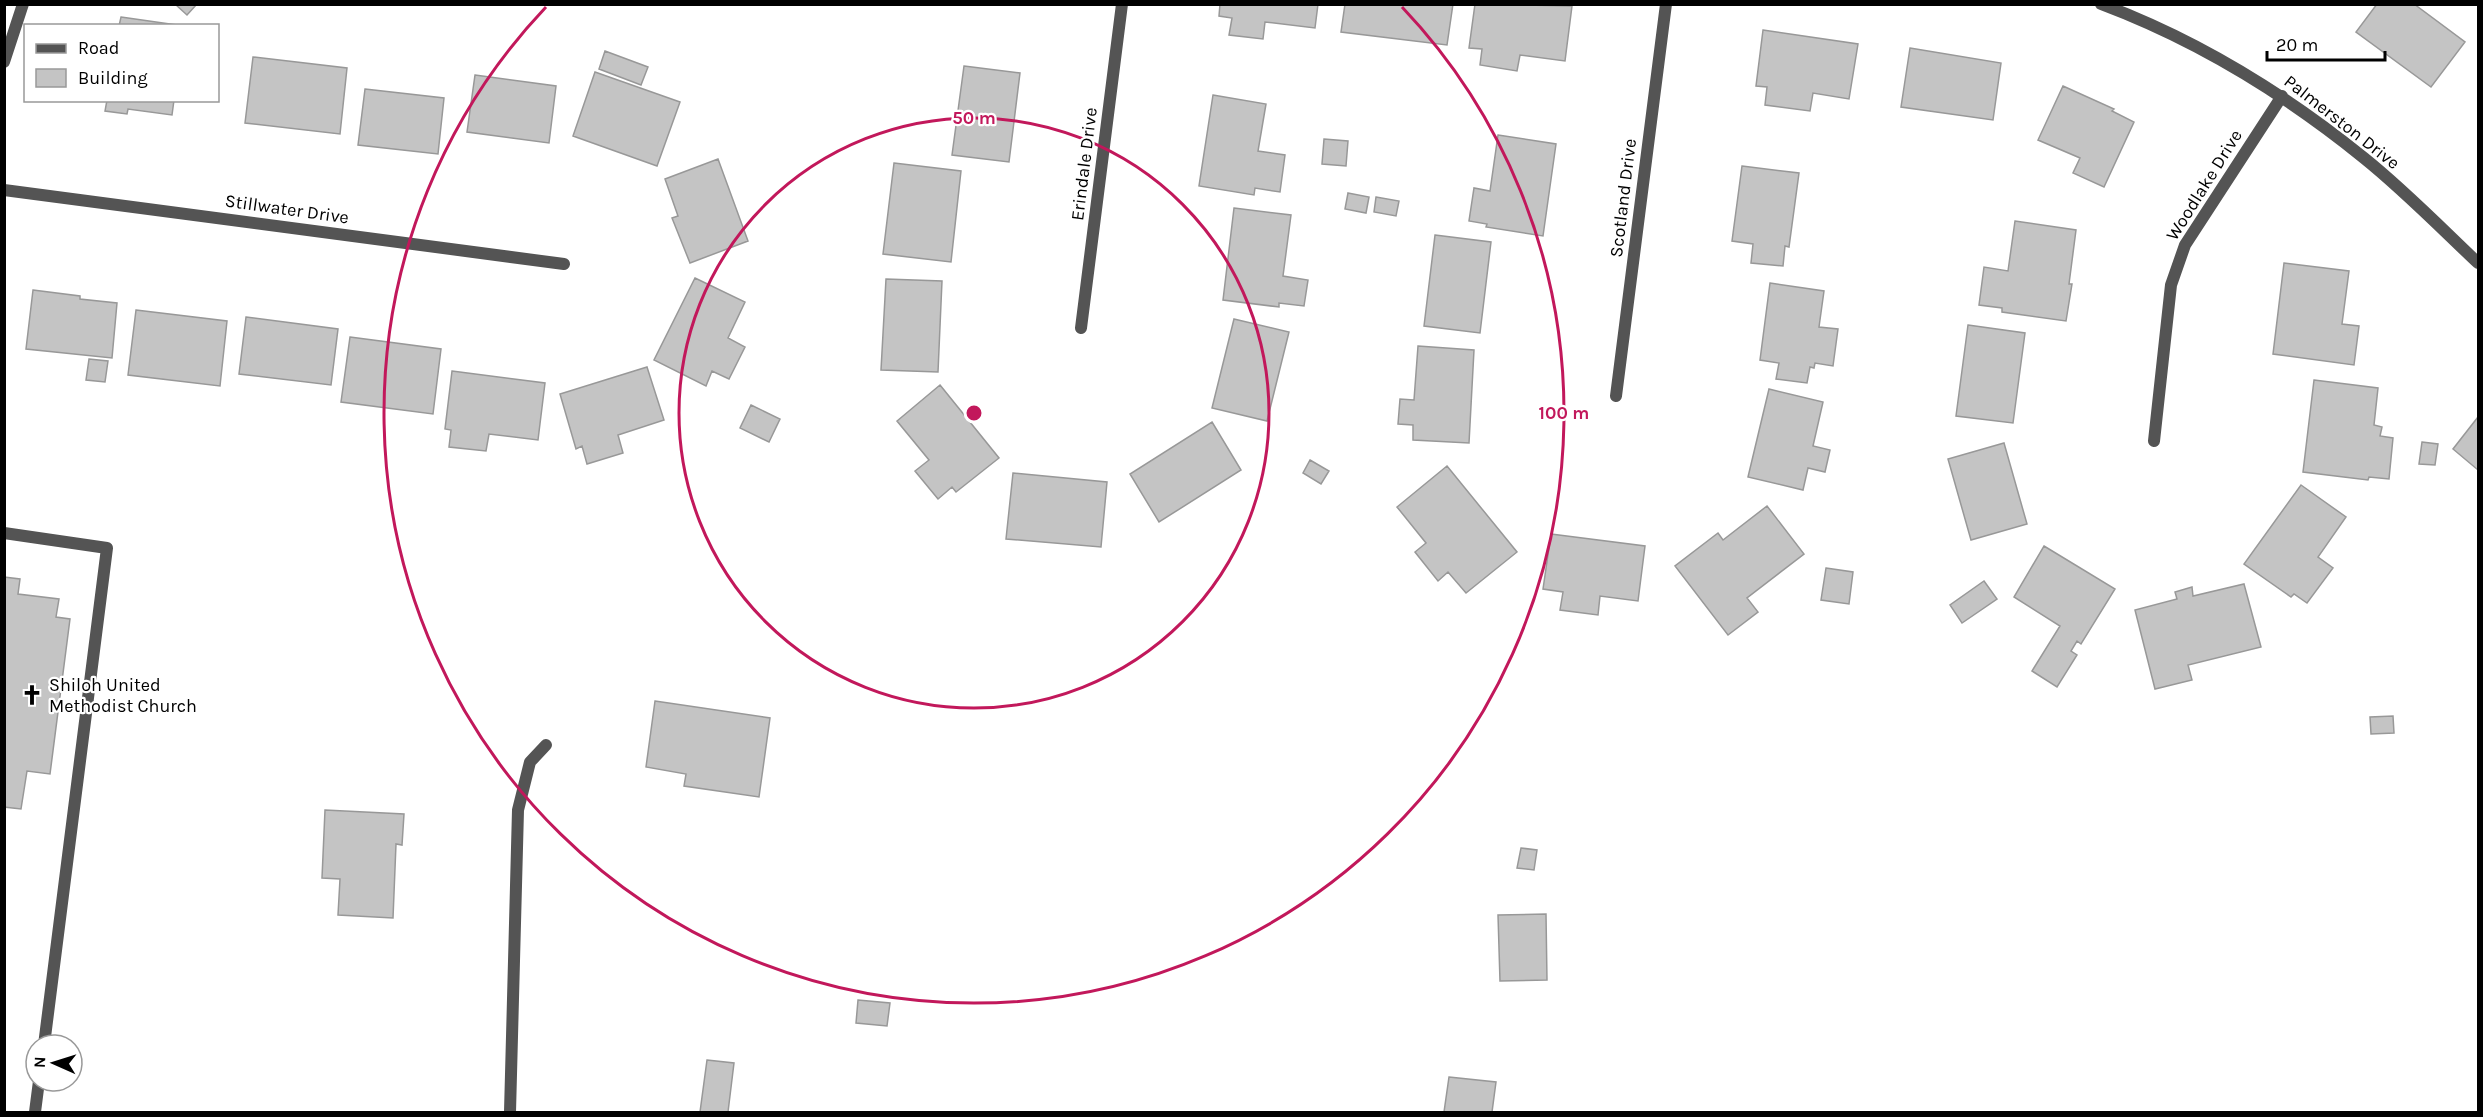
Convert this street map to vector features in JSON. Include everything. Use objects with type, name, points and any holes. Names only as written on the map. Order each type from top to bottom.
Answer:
[{"type":"street","points":[[4,62],[23,4]]},
{"type":"street","name":"Erindale Drive","points":[[1081,328],[1122,4]]},
{"type":"street","name":"Scotland Drive","points":[[1616,396],[1666,4]]},
{"type":"street","name":"Palmerston Drive","points":[[2101,4],[2203,49],[2282,96],[2366,159],[2478,263]]},
{"type":"street","name":"Woodlake Drive","points":[[2154,441],[2171,285],[2185,245],[2282,96]]},
{"type":"street","name":"Stillwater Drive","points":[[4,190],[564,264]]},
{"type":"street","points":[[4,533],[106,548],[45,1033]]},
{"type":"street","points":[[510,1113],[518,810],[530,762],[546,745]]},
{"type":"street","points":[[35,1113],[38,1093]]},
{"type":"building","points":[[175,4],[197,4],[187,15]]},
{"type":"building","points":[[1220,4],[1318,4],[1315,28],[1265,22],[1263,39],[1229,35],[1232,18],[1219,16]]},
{"type":"building","points":[[1345,4],[1453,4],[1447,45],[1341,32]]},
{"type":"building","points":[[1475,4],[1572,6],[1565,61],[1520,55],[1517,71],[1480,65],[1482,49],[1469,48]]},
{"type":"building","points":[[2377,4],[2414,4],[2465,42],[2431,87],[2356,32]]},
{"type":"building","points":[[121,17],[170,24],[119,24]]},
{"type":"building","points":[[1763,30],[1858,44],[1849,99],[1813,93],[1810,111],[1765,105],[1767,87],[1756,86]]},
{"type":"building","points":[[1910,48],[2001,63],[1993,120],[1901,107]]},
{"type":"building","points":[[605,51],[648,67],[641,85],[599,69]]},
{"type":"building","points":[[253,57],[347,68],[340,134],[245,123]]},
{"type":"building","points":[[964,66],[1020,73],[1009,162],[952,155]]},
{"type":"building","points":[[595,72],[680,102],[657,166],[573,136]]},
{"type":"building","points":[[475,75],[556,86],[549,143],[467,132]]},
{"type":"building","points":[[2063,86],[2114,109],[2112,111],[2134,122],[2104,187],[2073,173],[2080,158],[2038,140]]},
{"type":"building","points":[[365,89],[444,98],[438,154],[358,145]]},
{"type":"building","points":[[1213,95],[1266,104],[1258,151],[1285,155],[1280,192],[1255,188],[1254,195],[1199,186]]},
{"type":"building","points":[[107,102],[174,102],[172,115],[128,109],[127,114],[105,111]]},
{"type":"building","points":[[1498,135],[1556,144],[1543,236],[1486,227],[1487,224],[1469,221],[1474,188],[1490,191]]},
{"type":"building","points":[[1324,139],[1348,141],[1346,166],[1322,164]]},
{"type":"building","points":[[718,159],[748,241],[690,263],[672,218],[678,216],[665,179]]},
{"type":"building","points":[[894,163],[961,171],[951,262],[883,254]]},
{"type":"building","points":[[1742,166],[1799,173],[1789,247],[1785,246],[1783,266],[1751,263],[1753,244],[1732,241]]},
{"type":"building","points":[[1348,193],[1369,197],[1366,213],[1345,209]]},
{"type":"building","points":[[1376,197],[1399,201],[1396,216],[1374,212]]},
{"type":"building","points":[[1234,208],[1291,215],[1283,276],[1308,280],[1304,306],[1279,303],[1279,307],[1223,300]]},
{"type":"building","points":[[2015,221],[2076,230],[2069,284],[2072,284],[2066,321],[2002,312],[2002,308],[1979,305],[1984,267],[2008,271]]},
{"type":"building","points":[[1435,235],[1491,242],[1480,333],[1424,326]]},
{"type":"building","points":[[2284,263],[2349,271],[2342,324],[2359,326],[2354,365],[2273,354]]},
{"type":"building","points":[[695,278],[745,302],[728,338],[745,347],[729,379],[712,371],[706,386],[654,360]]},
{"type":"building","points":[[886,279],[942,281],[938,372],[881,370]]},
{"type":"building","points":[[1770,283],[1824,291],[1819,327],[1838,329],[1833,366],[1815,363],[1814,368],[1810,367],[1807,383],[1776,379],[1779,363],[1760,360]]},
{"type":"building","points":[[33,290],[117,303],[112,358],[26,349]]},
{"type":"building","points":[[136,310],[227,321],[220,386],[128,375]]},
{"type":"building","points":[[246,317],[338,329],[331,385],[239,374]]},
{"type":"building","points":[[1234,319],[1289,332],[1267,421],[1212,408]]},
{"type":"building","points":[[1968,325],[2025,333],[2013,423],[1956,416]]},
{"type":"building","points":[[350,337],[441,349],[433,414],[341,402]]},
{"type":"building","points":[[1418,346],[1474,350],[1469,443],[1413,440],[1413,425],[1398,424],[1400,399],[1414,400]]},
{"type":"building","points":[[89,359],[108,361],[105,382],[86,380]]},
{"type":"building","points":[[647,367],[664,420],[618,435],[623,453],[587,464],[582,446],[576,449],[560,394]]},
{"type":"building","points":[[452,371],[545,383],[538,440],[489,434],[486,451],[449,447],[451,430],[445,429]]},
{"type":"building","points":[[2314,380],[2378,388],[2374,425],[2382,427],[2380,436],[2393,438],[2389,479],[2369,477],[2368,480],[2303,472]]},
{"type":"building","points":[[940,385],[999,458],[956,492],[952,487],[938,499],[915,471],[929,460],[897,421]]},
{"type":"building","points":[[1769,389],[1823,402],[1813,446],[1830,450],[1825,472],[1808,468],[1803,490],[1748,477]]},
{"type":"building","points":[[751,405],[780,419],[769,442],[740,428]]},
{"type":"building","points":[[2478,417],[2478,470],[2453,449]]},
{"type":"building","points":[[1212,422],[1241,470],[1159,522],[1130,474]]},
{"type":"building","points":[[2422,442],[2438,444],[2435,465],[2419,464]]},
{"type":"building","points":[[2004,443],[2027,524],[1971,540],[1948,459]]},
{"type":"building","points":[[1310,460],[1329,471],[1321,484],[1303,473]]},
{"type":"building","points":[[1447,466],[1517,552],[1466,593],[1448,572],[1438,581],[1415,552],[1426,543],[1397,507]]},
{"type":"building","points":[[1013,473],[1107,482],[1101,547],[1006,539]]},
{"type":"building","points":[[2301,485],[2346,517],[2318,557],[2333,568],[2307,603],[2294,594],[2291,597],[2244,564]]},
{"type":"building","points":[[1767,506],[1804,554],[1747,598],[1758,612],[1728,635],[1675,566],[1718,533],[1723,540]]},
{"type":"building","points":[[1551,534],[1645,546],[1638,601],[1600,596],[1598,615],[1560,610],[1563,592],[1543,589]]},
{"type":"building","points":[[2044,546],[2115,589],[2081,644],[2077,641],[2071,651],[2077,655],[2057,687],[2032,671],[2060,626],[2014,597]]},
{"type":"building","points":[[1826,568],[1853,572],[1849,604],[1821,600]]},
{"type":"building","name":"Shiloh United Methodist Church","points":[[4,577],[20,579],[18,594],[59,599],[56,617],[70,619],[50,774],[27,771],[21,809],[4,807]]},
{"type":"building","points":[[1984,581],[1997,599],[1962,623],[1950,605]]},
{"type":"building","points":[[2244,584],[2261,647],[2188,665],[2192,680],[2155,689],[2135,610],[2177,599],[2175,592],[2192,587],[2193,596]]},
{"type":"building","points":[[655,701],[770,718],[759,797],[684,786],[686,774],[646,767]]},
{"type":"building","points":[[2393,716],[2394,733],[2371,734],[2370,717]]},
{"type":"building","points":[[325,810],[404,814],[402,845],[396,844],[393,918],[338,915],[340,879],[322,878]]},
{"type":"building","points":[[1521,848],[1537,850],[1534,870],[1517,868]]},
{"type":"building","points":[[1546,914],[1547,980],[1500,981],[1498,915]]},
{"type":"building","points":[[858,1000],[890,1003],[887,1026],[856,1023]]},
{"type":"building","points":[[707,1060],[734,1063],[728,1112],[700,1112]]},
{"type":"building","points":[[1449,1077],[1496,1082],[1492,1112],[1444,1112]]},
{"type":"place","name":"Shiloh United Methodist Church","points":[[32,695]]}]
